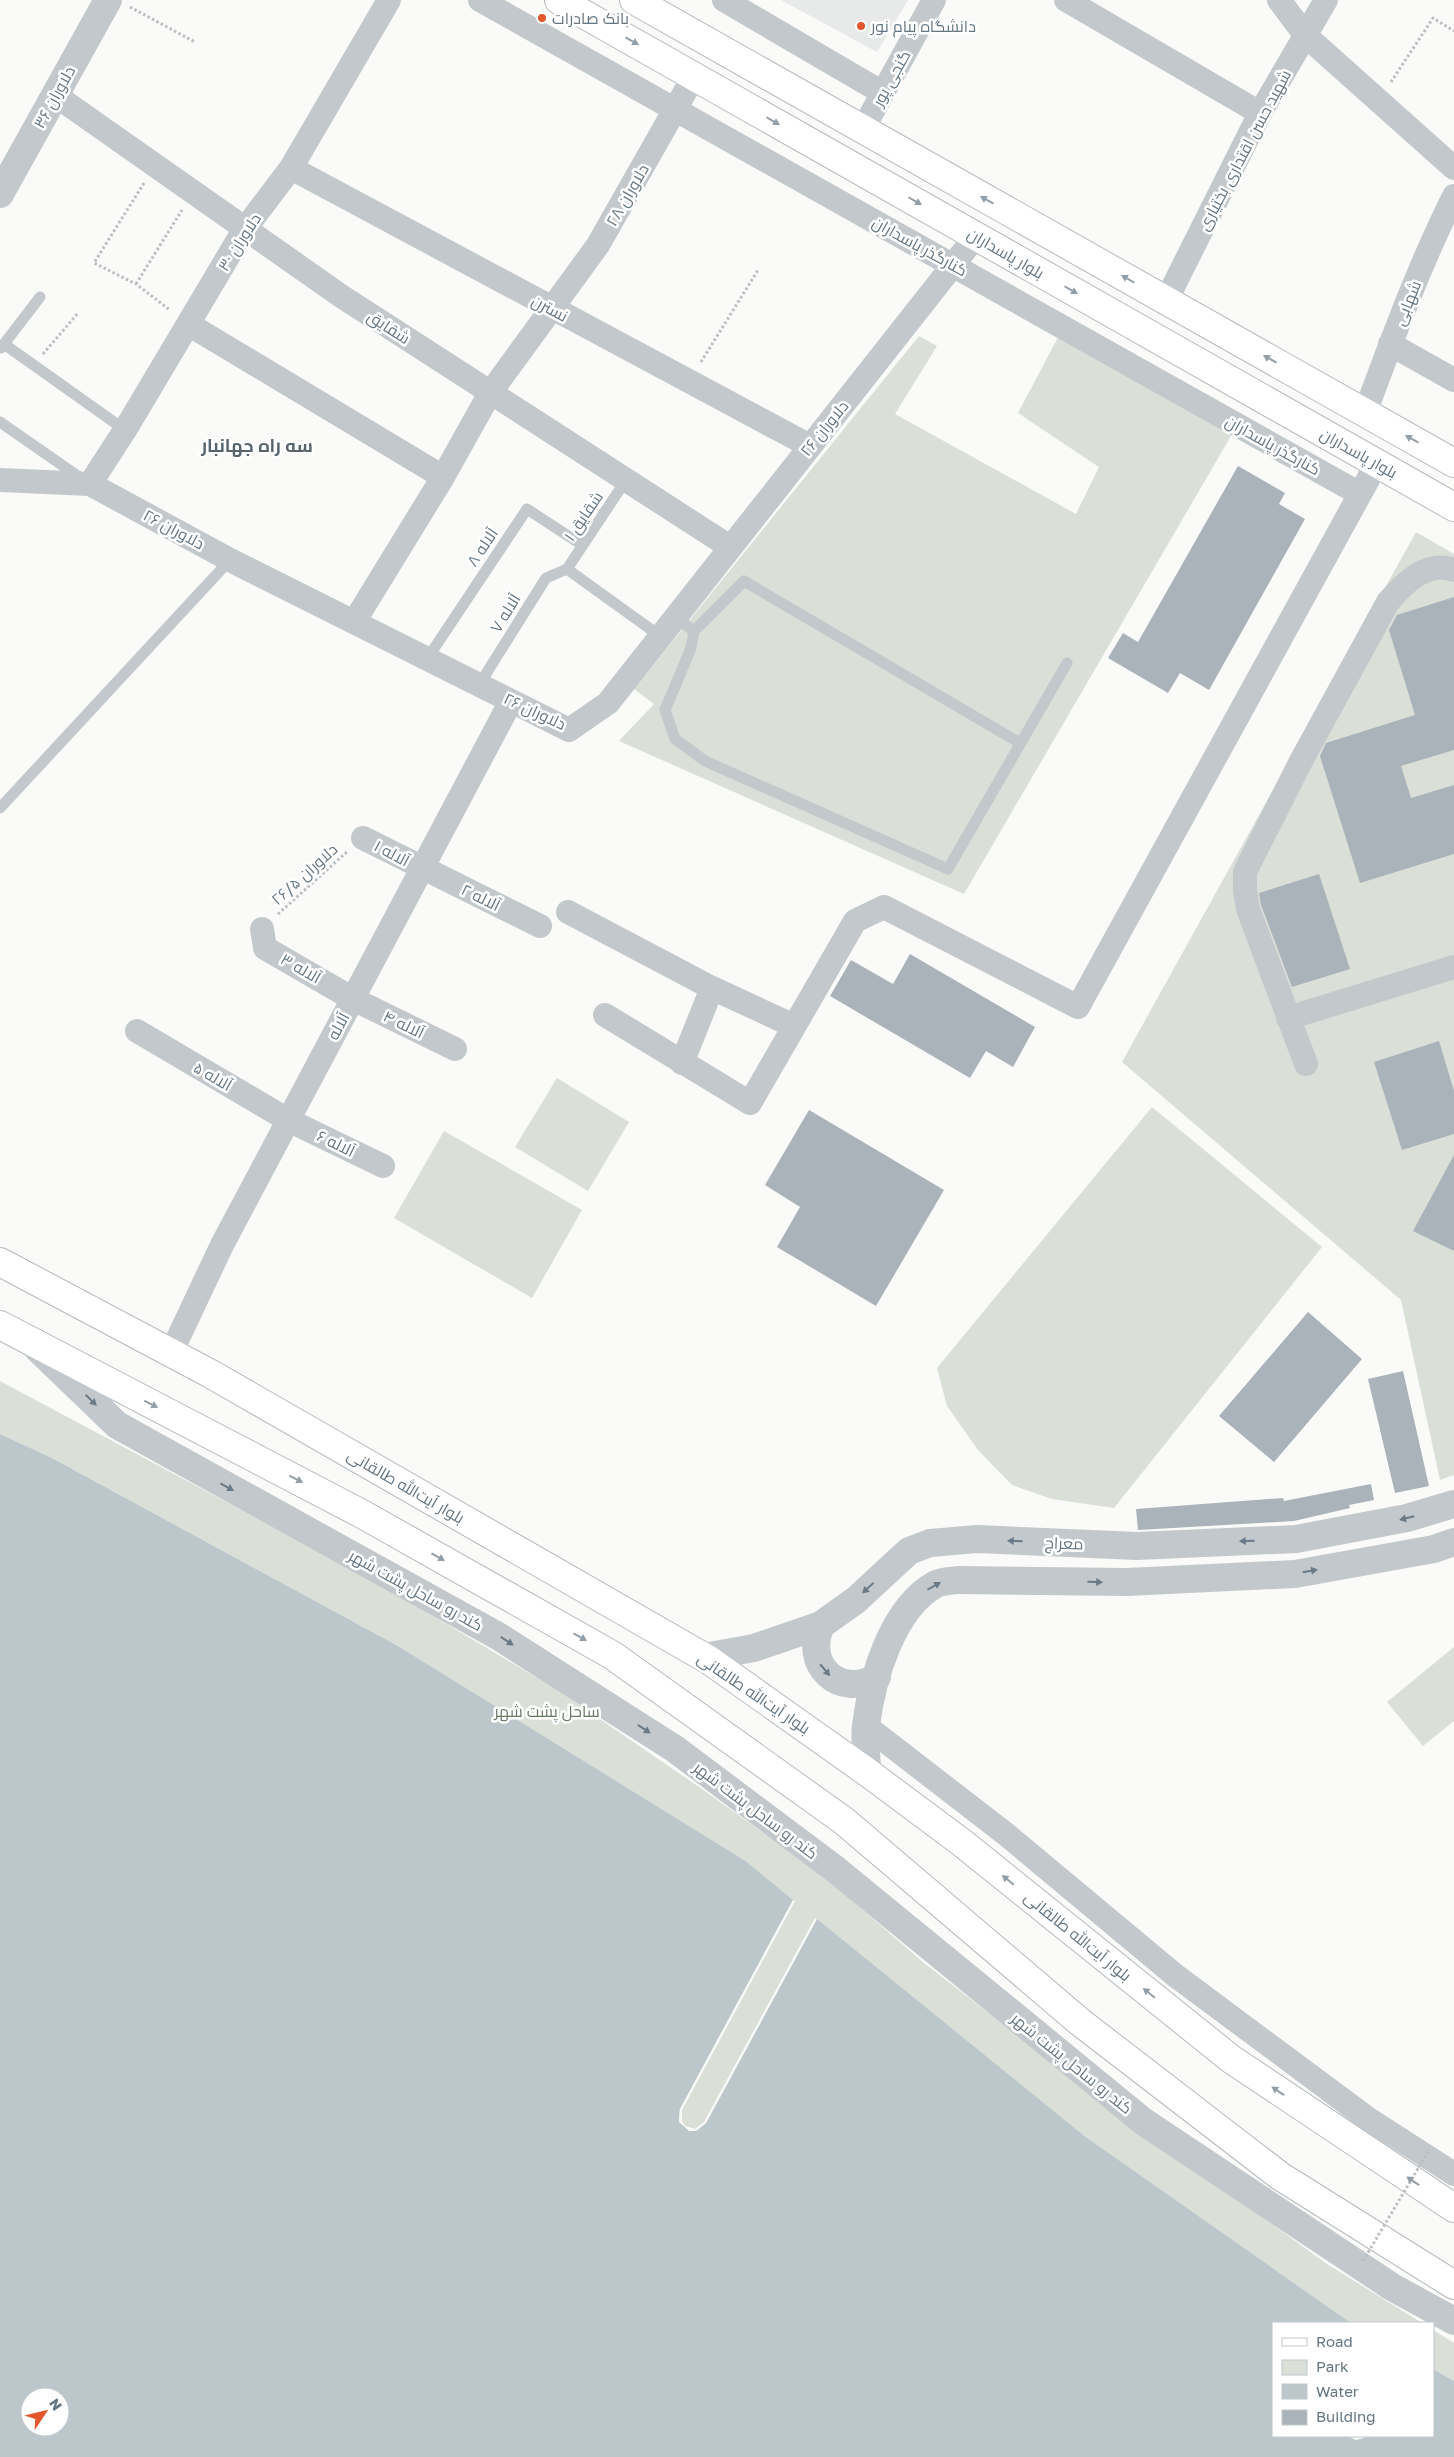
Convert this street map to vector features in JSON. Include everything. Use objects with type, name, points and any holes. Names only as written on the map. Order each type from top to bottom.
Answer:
[{"type":"main road","name":"بلوار پاسداران","points":[[559,0],[1454,506]]},
{"type":"main road","points":[[634,0],[1454,463]]},
{"type":"main road","name":"بلوار آیت‌الله طالقانی","points":[[0,1262],[170,1352],[704,1657],[867,1772],[961,1842],[1231,2059],[1454,2208]]},
{"type":"main road","points":[[0,1325],[362,1514],[612,1655],[844,1821],[1080,2022],[1280,2176],[1454,2285]]},
{"type":"street","name":"دلاوران ۳۰","points":[[90,484],[125,430],[244,230],[291,168],[389,0]]},
{"type":"street","name":"کنارگذر پاسداران","points":[[480,0],[1360,494]]},
{"type":"street","points":[[724,0],[883,93]]},
{"type":"street","name":"گنجی پور","points":[[863,129],[934,0]]},
{"type":"street","points":[[1066,0],[1260,113]]},
{"type":"street","points":[[1279,0],[1306,36],[1454,168]]},
{"type":"street","name":"شهید حسن اقتداری بختیاری","points":[[1166,301],[1260,113],[1326,0]]},
{"type":"street","name":"دلاوران ۳۶","points":[[0,194],[55,95],[117,2]]},
{"type":"street","name":"دلاوران ۲۸","points":[[354,622],[443,476],[490,393],[598,245],[694,76]]},
{"type":"street","name":"شقایق","points":[[55,95],[194,192],[244,230],[341,296],[730,547]]},
{"type":"street","name":"نسترن","points":[[291,168],[810,446]]},
{"type":"street","name":"شهابی","points":[[1365,413],[1390,344],[1453,202]]},
{"type":"street","name":"دلاوران ۲۶","points":[[0,480],[90,484],[230,560],[569,730],[608,703],[976,236]]},
{"type":"street","points":[[188,324],[443,476]]},
{"type":"street","points":[[1390,344],[1454,380]]},
{"type":"street","points":[[605,1016],[750,1103],[855,920],[884,907],[1078,1008],[1377,463]]},
{"type":"street","points":[[1306,1064],[1248,909],[1245,891],[1245,872],[1301,761],[1388,602],[1407,580],[1426,570],[1449,568],[1454,570]]},
{"type":"street","name":"آلاله","points":[[170,1352],[222,1245],[511,701]]},
{"type":"street","name":"آلاله ۱","points":[[363,838],[422,869]]},
{"type":"street","name":"آلاله ۲","points":[[422,869],[540,926]]},
{"type":"street","points":[[568,912],[712,988],[794,1026]]},
{"type":"street","name":"آلاله ۳","points":[[262,929],[265,948],[353,998]]},
{"type":"street","points":[[1288,1018],[1454,967]]},
{"type":"street","points":[[682,1063],[712,988]]},
{"type":"street","name":"آلاله ۴","points":[[353,998],[455,1049]]},
{"type":"street","name":"آلاله ۵","points":[[137,1031],[288,1120]]},
{"type":"street","name":"آلاله ۶","points":[[288,1120],[383,1166]]},
{"type":"street","name":"کند رو ساحل پشت شهر","points":[[30,1342],[117,1425],[498,1636],[675,1749],[835,1869],[1144,2122],[1392,2287],[1454,2321]]},
{"type":"street","name":"معراج","points":[[704,1657],[754,1648],[821,1625],[856,1600],[909,1552],[930,1543],[977,1539],[1137,1546],[1296,1539],[1407,1518],[1454,1504]]},
{"type":"street","points":[[867,1772],[866,1726],[882,1658],[896,1627],[918,1598],[937,1583],[958,1580],[1127,1582],[1294,1574],[1434,1549],[1454,1542]]},
{"type":"street","points":[[821,1625],[815,1644],[816,1654],[825,1672],[832,1678],[850,1684],[868,1682],[877,1677]]},
{"type":"street","points":[[866,1726],[1007,1835],[1184,1982],[1367,2118],[1454,2174]]},
{"type":"lane","points":[[40,297],[2,347],[125,430]]},
{"type":"lane","points":[[0,422],[90,484]]},
{"type":"lane","name":"شقایق ۱","points":[[567,569],[626,480]]},
{"type":"lane","name":"آلاله ۸","points":[[427,659],[526,509],[582,545]]},
{"type":"lane","points":[[0,808],[230,560]]},
{"type":"lane","points":[[567,569],[660,636]]},
{"type":"lane","name":"آلاله ۷","points":[[479,685],[546,578],[567,569]]},
{"type":"lane","points":[[1020,743],[744,581],[694,631],[692,648],[665,710],[675,739],[705,761],[948,868],[1067,662]]},
{"type":"lane","points":[[675,617],[694,631]]},
{"type":"path","points":[[117,2],[195,42]]},
{"type":"path","points":[[1378,101],[1433,18],[1454,31]]},
{"type":"path","points":[[155,165],[94,263],[136,284],[188,324]]},
{"type":"path","points":[[136,284],[194,192]]},
{"type":"path","points":[[689,382],[758,270]]},
{"type":"path","points":[[32,366],[78,313]]},
{"type":"path","name":"دلاوران ۲۶/۵","points":[[262,929],[363,838]]},
{"type":"path","points":[[1363,2261],[1429,2150]]},
{"type":"shaded area","name":"دانشگاه پیام نور","points":[[781,0],[908,0],[877,52]]},
{"type":"green space","points":[[1064,326],[1231,436],[964,894],[619,741],[654,704],[634,689],[919,336],[937,346],[895,414],[1076,514],[1099,467],[1018,413]]},
{"type":"green space","points":[[1416,532],[1454,554],[1454,1475],[1440,1480],[1401,1300],[1122,1062]]},
{"type":"green space","points":[[557,1078],[629,1122],[588,1191],[515,1147]]},
{"type":"green space","points":[[1152,1107],[1322,1247],[1114,1508],[1052,1499],[1012,1485],[978,1450],[947,1406],[937,1368]]},
{"type":"green space","points":[[444,1131],[582,1210],[532,1298],[394,1218]]},
{"type":"green space","name":"ساحل پشت شهر","points":[[0,1381],[369,1578],[556,1689],[702,1789],[826,1878],[924,1963],[1122,2116],[1327,2264],[1420,2322],[1350,2322],[1083,2135],[706,2123],[696,2131],[683,2128],[678,2115],[744,1860],[398,1646],[50,1457],[0,1434]]},
{"type":"green space","points":[[1454,1647],[1454,1721],[1423,1746],[1387,1702]]},
{"type":"green space","points":[[1434,2331],[1454,2343],[1454,2381],[1434,2370]]},
{"type":"water","points":[[0,1434],[50,1457],[398,1646],[744,1860],[793,1900],[680,2109],[680,2121],[687,2128],[696,2131],[706,2123],[817,1919],[1083,2135],[1350,2322],[1272,2322],[1272,2437],[1349,2437],[1356,2440],[1367,2437],[1434,2437],[1434,2370],[1454,2381],[1454,2457],[0,2457]]},
{"type":"pier","points":[[793,1900],[795,1901],[682,2110],[682,2121],[685,2126],[695,2129],[704,2122],[815,1918],[817,1919],[706,2123],[696,2131],[689,2131],[679,2122],[680,2109]]},
{"type":"building","points":[[1238,466],[1285,493],[1279,504],[1305,519],[1209,690],[1180,673],[1168,693],[1108,658],[1123,633],[1138,642]]},
{"type":"building","points":[[1454,597],[1454,750],[1401,766],[1411,798],[1454,785],[1454,854],[1360,883],[1320,756],[1326,743],[1415,715],[1389,630],[1397,615]]},
{"type":"building","points":[[1319,874],[1350,969],[1292,987],[1261,905],[1259,893]]},
{"type":"building","points":[[910,954],[1035,1027],[1013,1067],[986,1051],[970,1078],[830,996],[851,960],[893,984]]},
{"type":"building","points":[[1439,1041],[1454,1091],[1454,1134],[1402,1150],[1374,1062]]},
{"type":"building","points":[[809,1110],[944,1190],[876,1306],[777,1247],[800,1207],[765,1185]]},
{"type":"building","points":[[1454,1155],[1454,1251],[1413,1231]]},
{"type":"building","points":[[1308,1312],[1362,1359],[1274,1462],[1219,1416]]},
{"type":"building","points":[[1403,1371],[1429,1486],[1395,1493],[1368,1379]]},
{"type":"building","points":[[1371,1484],[1374,1500],[1349,1505],[1350,1508],[1294,1521],[1138,1530],[1136,1509],[1283,1498],[1284,1501]]},
{"type":"place","name":"بانک صادرات","points":[[542,18]]},
{"type":"place","name":"دانشگاه پیام نور","points":[[861,26]]},
{"type":"district","name":"سه راه جهانبار","points":[[257,446]]}]
